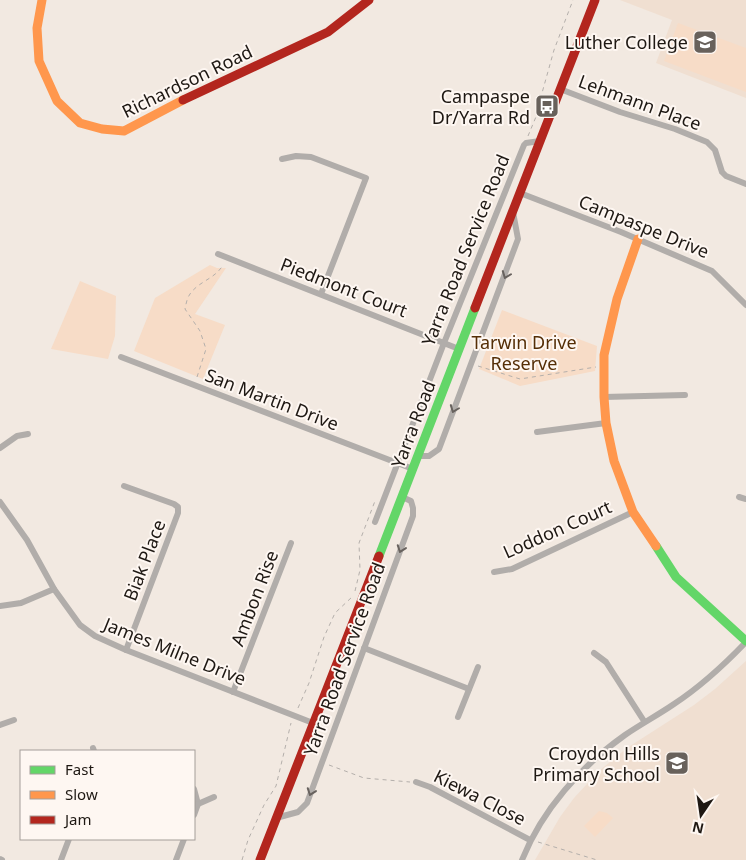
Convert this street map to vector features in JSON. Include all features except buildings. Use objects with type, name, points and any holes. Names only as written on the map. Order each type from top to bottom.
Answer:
[{"type":"main road","name":"Richardson Road","points":[[42,0],[37,28],[39,61],[58,101],[80,123],[102,130],[124,131],[167,108],[328,32],[369,0]]},
{"type":"main road","name":"Yarra Road","points":[[260,860],[595,0]]},
{"type":"main road","points":[[638,239],[616,299],[604,355],[606,423],[614,461],[632,512],[676,577],[746,642]]},
{"type":"street","name":"Lehmann Place","points":[[560,89],[708,142],[715,150],[722,172],[726,176],[746,184]]},
{"type":"street","name":"Yarra Road Service Road","points":[[375,522],[444,343],[524,145],[540,141]]},
{"type":"street","points":[[282,159],[296,156],[311,157],[366,178],[321,294]]},
{"type":"street","name":"Campaspe Drive","points":[[520,193],[638,239],[712,271],[746,303]]},
{"type":"street","name":"Yarra Road Service Road","points":[[417,456],[429,456],[439,449],[518,239],[513,211]]},
{"type":"street","name":"Piedmont Court","points":[[218,254],[460,349]]},
{"type":"street","name":"San Martin Drive","points":[[121,357],[413,469]]},
{"type":"street","points":[[604,397],[685,395]]},
{"type":"street","points":[[537,432],[606,423]]},
{"type":"street","points":[[0,448],[17,436],[28,434]]},
{"type":"street","name":"Biak Place","points":[[124,486],[178,507],[178,513],[126,650]]},
{"type":"street","name":"Yarra Road Service Road","points":[[276,818],[298,812],[307,803],[413,516],[411,501],[402,497]]},
{"type":"street","points":[[739,497],[746,499]]},
{"type":"street","name":"James Milne Drive","points":[[0,502],[27,540],[54,589],[80,625],[95,636],[126,650],[313,723]]},
{"type":"street","name":"Loddon Court","points":[[494,572],[512,569],[632,512]]},
{"type":"street","name":"Ambon Rise","points":[[234,692],[291,543]]},
{"type":"street","points":[[0,606],[21,602],[54,589]]},
{"type":"street","points":[[522,860],[530,840],[548,812],[583,770],[609,747],[644,721],[673,705],[695,689],[746,642]]},
{"type":"street","points":[[364,648],[469,689]]},
{"type":"street","points":[[594,653],[606,662],[644,721]]},
{"type":"street","points":[[458,717],[478,666]]},
{"type":"street","points":[[0,725],[14,720]]},
{"type":"street","name":"Kiewa Close","points":[[416,782],[430,786],[530,840]]},
{"type":"street","points":[[195,793],[198,804],[195,812]]},
{"type":"street","points":[[198,804],[214,797]]},
{"type":"street","points":[[61,860],[69,840]]},
{"type":"street","points":[[176,860],[184,840]]},
{"type":"path","points":[[524,145],[543,100],[542,93],[554,50],[573,0]]},
{"type":"path","points":[[194,385],[203,364],[206,349],[200,331],[185,309],[189,296],[197,286],[216,274],[227,258]]},
{"type":"path","points":[[471,364],[520,379],[604,366]]},
{"type":"path","points":[[242,860],[248,840],[264,805],[276,786],[294,716],[309,683],[324,637],[335,613],[354,595],[360,570],[359,543],[378,495]]},
{"type":"path","points":[[322,762],[364,778],[393,782],[416,782]]},
{"type":"path","points":[[530,840],[597,860]]},
{"type":"shaded area","name":"Luther College","points":[[620,0],[746,0],[746,98],[656,63],[672,20]]},
{"type":"shaded area","name":"Croydon Hills Primary School","points":[[746,661],[746,860],[535,860],[560,817],[574,798],[599,771],[627,748],[694,705]]},
{"type":"green space","points":[[678,23],[746,48],[746,92],[664,61]]},
{"type":"green space","points":[[210,265],[217,268],[226,268],[195,314],[225,325],[203,379],[134,351],[155,298]]},
{"type":"green space","points":[[80,281],[116,296],[115,336],[108,359],[51,349]]},
{"type":"green space","name":"Tarwin Drive Reserve","points":[[502,310],[597,346],[595,371],[520,386],[479,369]]},
{"type":"green space","points":[[599,811],[607,813],[613,818],[595,837],[584,826]]},
{"type":"traffic: fast","points":[[379,556],[475,308]]},
{"type":"traffic: fast","points":[[656,546],[676,577],[746,641]]},
{"type":"traffic: slow","points":[[42,0],[37,28],[39,61],[57,101],[80,123],[102,129],[124,131],[183,100]]},
{"type":"traffic: slow","points":[[638,239],[617,299],[604,355],[604,397],[606,423],[614,461],[633,512],[656,546]]},
{"type":"traffic: jam","points":[[183,100],[328,32],[369,0]]},
{"type":"traffic: jam","points":[[475,308],[595,0]]},
{"type":"traffic: jam","points":[[260,860],[379,556]]},
{"type":"place","name":"Luther College","points":[[705,42]]},
{"type":"place","name":"Campaspe Dr/Yarra Rd","points":[[547,106]]},
{"type":"place","name":"Croydon Hills Primary School","points":[[677,763]]}]
